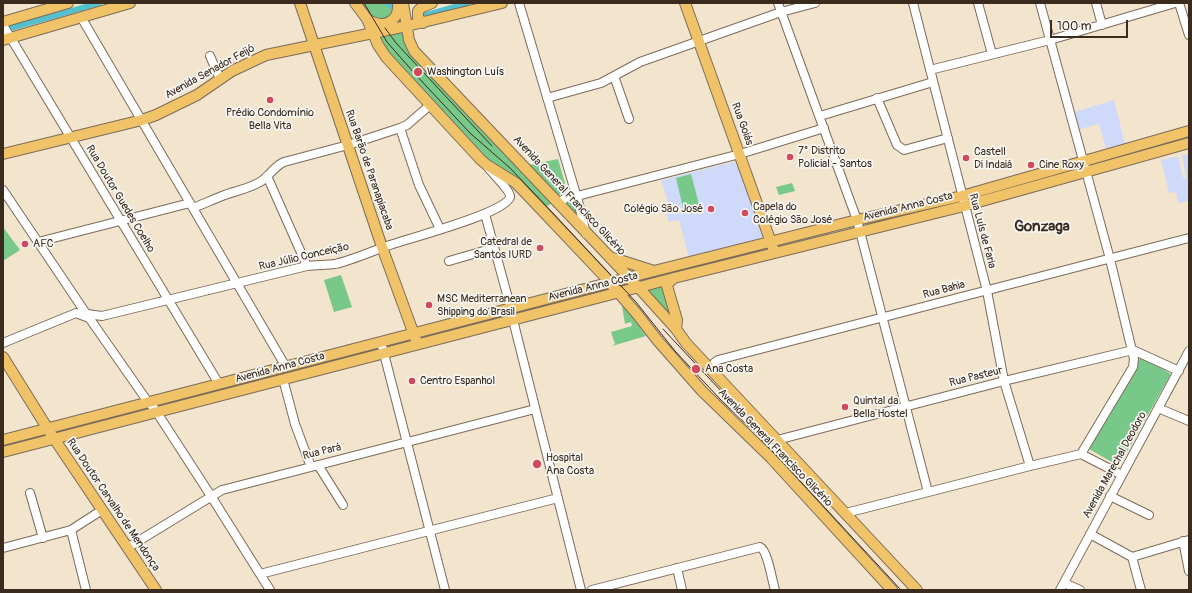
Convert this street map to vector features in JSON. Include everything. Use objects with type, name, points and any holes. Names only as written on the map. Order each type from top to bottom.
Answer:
[{"type":"main road","points":[[3,22],[68,3]]},
{"type":"main road","points":[[6,39],[130,3]]},
{"type":"main road","name":"Rua Barão de Paranapiacaba","points":[[300,3],[382,248],[417,344]]},
{"type":"main road","name":"Avenida General Francisco Glicério","points":[[355,3],[367,19],[386,57],[487,165],[516,184],[550,218],[619,293],[702,391],[771,458],[892,590]]},
{"type":"main road","points":[[367,19],[373,23],[379,24],[390,21],[397,15],[398,3]]},
{"type":"main road","points":[[403,3],[405,24],[411,46]]},
{"type":"main road","points":[[411,46],[414,35],[421,23],[418,18],[418,11],[422,7],[432,3]]},
{"type":"main road","name":"Avenida Senador Feijó","points":[[3,154],[142,120],[196,95],[245,64],[266,55],[315,46],[405,24],[421,23],[502,3]]},
{"type":"main road","name":"Rua Goiás","points":[[685,3],[775,253]]},
{"type":"main road","name":"Avenida General Francisco Glicério","points":[[411,46],[559,203],[586,234],[630,278],[676,329],[686,343],[846,513],[915,589]]},
{"type":"main road","name":"Avenida Anna Costa","points":[[1084,167],[1189,131]]},
{"type":"main road","name":"Avenida Anna Costa","points":[[3,452],[51,434],[148,402],[770,242],[859,225],[963,201],[1084,167],[1189,142]]},
{"type":"main road","points":[[550,218],[551,211],[559,203]]},
{"type":"main road","name":"Avenida Anna Costa","points":[[3,440],[51,434],[156,412],[775,253],[859,225]]},
{"type":"main road","points":[[608,256],[654,271]]},
{"type":"main road","points":[[594,265],[598,278],[595,287]]},
{"type":"main road","points":[[674,278],[669,282],[668,286],[677,320],[676,329]]},
{"type":"main road","points":[[513,320],[513,312],[534,303]]},
{"type":"main road","name":"Rua Doutor Carvalho de Mendonça","points":[[3,357],[51,434],[127,548],[151,588]]},
{"type":"main road","points":[[771,458],[770,453],[777,440]]},
{"type":"street","points":[[519,3],[578,198],[586,234]]},
{"type":"street","points":[[778,3],[859,225],[928,492]]},
{"type":"street","points":[[547,98],[600,83],[640,62],[781,12],[815,3]]},
{"type":"street","name":"Rua Luís de Faria","points":[[913,3],[987,291],[1004,381],[1030,466]]},
{"type":"street","points":[[978,3],[992,54]]},
{"type":"street","points":[[1040,3],[1110,259],[1134,359],[1133,367],[1081,454]]},
{"type":"street","points":[[1096,3],[1102,25]]},
{"type":"street","points":[[930,70],[1050,40],[1175,3]]},
{"type":"street","points":[[1179,3],[1189,36]]},
{"type":"street","points":[[81,17],[286,367]]},
{"type":"street","name":"Rua Doutor Guedes Coelho","points":[[3,25],[6,39],[70,138],[218,384]]},
{"type":"street","points":[[210,56],[220,79]]},
{"type":"street","points":[[614,76],[629,120]]},
{"type":"street","points":[[820,116],[933,82]]},
{"type":"street","points":[[877,98],[897,145],[904,150],[948,138]]},
{"type":"street","points":[[38,242],[120,220],[192,206],[255,185],[284,162],[348,145],[400,128],[407,125],[430,105]]},
{"type":"street","points":[[400,128],[419,185],[440,229]]},
{"type":"street","points":[[559,203],[571,196],[578,198],[740,154],[824,128]]},
{"type":"street","name":"Rua Júlio Conceição","points":[[76,313],[88,316],[102,316],[307,266],[335,264],[485,214],[500,207],[508,200],[510,196],[509,191],[492,174],[487,165]]},
{"type":"street","points":[[267,176],[307,266]]},
{"type":"street","points":[[3,190],[6,202],[38,242],[96,329],[156,412],[211,496],[268,589]]},
{"type":"street","points":[[485,214],[510,309]]},
{"type":"street","name":"Rua Bahia","points":[[714,372],[714,363],[718,360],[1189,238]]},
{"type":"street","points":[[449,261],[494,248]]},
{"type":"street","points":[[3,343],[76,313],[77,300]]},
{"type":"street","points":[[96,329],[102,316]]},
{"type":"street","points":[[513,320],[558,498],[579,589]]},
{"type":"street","points":[[381,342],[445,590]]},
{"type":"street","points":[[1133,350],[1179,371]]},
{"type":"street","name":"Rua Pasteur","points":[[777,440],[905,406],[1133,350]]},
{"type":"street","name":"Avenida Marechal Deodoro","points":[[1062,586],[1189,351]]},
{"type":"street","points":[[283,379],[296,424],[314,466],[343,506]]},
{"type":"street","points":[[1158,408],[1189,421]]},
{"type":"street","name":"Rua Pará","points":[[127,548],[222,490],[535,409]]},
{"type":"street","points":[[846,513],[1081,454],[1122,474]]},
{"type":"street","points":[[30,493],[43,538]]},
{"type":"street","points":[[1110,496],[1149,515]]},
{"type":"street","points":[[260,574],[558,498]]},
{"type":"street","points":[[3,548],[71,530],[102,510]]},
{"type":"street","points":[[71,530],[86,590]]},
{"type":"street","points":[[1090,534],[1132,557],[1142,590]]},
{"type":"street","points":[[1132,557],[1186,541],[1189,571]]},
{"type":"street","points":[[592,590],[757,547],[763,549],[766,555],[775,590]]},
{"type":"street","points":[[676,568],[682,590]]},
{"type":"street","points":[[1062,586],[1080,590]]},
{"type":"shaded area","points":[[1114,100],[1125,144],[1106,149],[1099,124],[1076,130],[1071,113]]},
{"type":"shaded area","points":[[1189,154],[1189,201],[1178,203],[1176,192],[1169,193],[1161,160],[1178,156],[1183,178],[1186,178],[1182,155]]},
{"type":"shaded area","name":"Colégio São José","points":[[737,161],[764,237],[689,258],[679,220],[669,222],[665,210],[670,208],[661,180]]},
{"type":"green space","points":[[359,3],[396,3],[391,18],[372,20]]},
{"type":"green space","points":[[405,30],[406,42],[552,203],[545,208],[489,162],[389,55],[378,37]]},
{"type":"green space","points":[[558,159],[566,187],[564,192],[559,195],[529,165]]},
{"type":"green space","points":[[691,174],[700,208],[684,212],[676,178]]},
{"type":"green space","points":[[792,183],[795,191],[779,195],[776,187]]},
{"type":"green space","points":[[573,199],[579,218],[566,204],[566,202]]},
{"type":"green space","points":[[3,227],[20,250],[3,261]]},
{"type":"green space","points":[[341,275],[352,307],[334,312],[324,280]]},
{"type":"green space","points":[[663,285],[671,317],[647,289]]},
{"type":"green space","points":[[622,306],[625,307],[646,336],[612,346],[615,344],[611,332],[632,326],[631,322],[625,324]]},
{"type":"green space","points":[[1141,356],[1171,374],[1119,466],[1089,449]]},
{"type":"waterway","points":[[11,28],[99,3]]},
{"type":"waterway","points":[[388,3],[391,6]]},
{"type":"waterway","points":[[426,15],[468,3]]},
{"type":"tram line","points":[[364,3],[387,42],[415,74],[470,133],[510,168],[551,211],[636,302],[675,351],[790,470],[901,590]]},
{"type":"tram line","points":[[385,28],[396,43],[492,146]]},
{"type":"tram line","points":[[663,329],[737,408]]},
{"type":"place","name":"Washington Luís","points":[[418,72]]},
{"type":"place","name":"Prédio Condomínio Bella Vita","points":[[270,100]]},
{"type":"place","name":"7° Distrito Policial - Santos","points":[[790,157]]},
{"type":"place","name":"Castell Di Indaiá","points":[[966,158]]},
{"type":"place","name":"Cine Roxy","points":[[1031,165]]},
{"type":"place","name":"Colégio São José","points":[[711,209]]},
{"type":"place","name":"Capela do Colégio São José","points":[[745,213]]},
{"type":"place","name":"AFC","points":[[25,244]]},
{"type":"place","name":"Catedral de Santos IURD","points":[[540,248]]},
{"type":"place","name":"MSC Mediterranean Shipping do Brasil","points":[[429,305]]},
{"type":"place","name":"Ana Costa","points":[[696,369]]},
{"type":"place","name":"Centro Espanhol","points":[[412,381]]},
{"type":"place","name":"Quintal da Bella Hostel","points":[[845,407]]},
{"type":"place","name":"Hospital Ana Costa","points":[[537,464]]},
{"type":"district","name":"Gonzaga","points":[[1042,227]]}]
